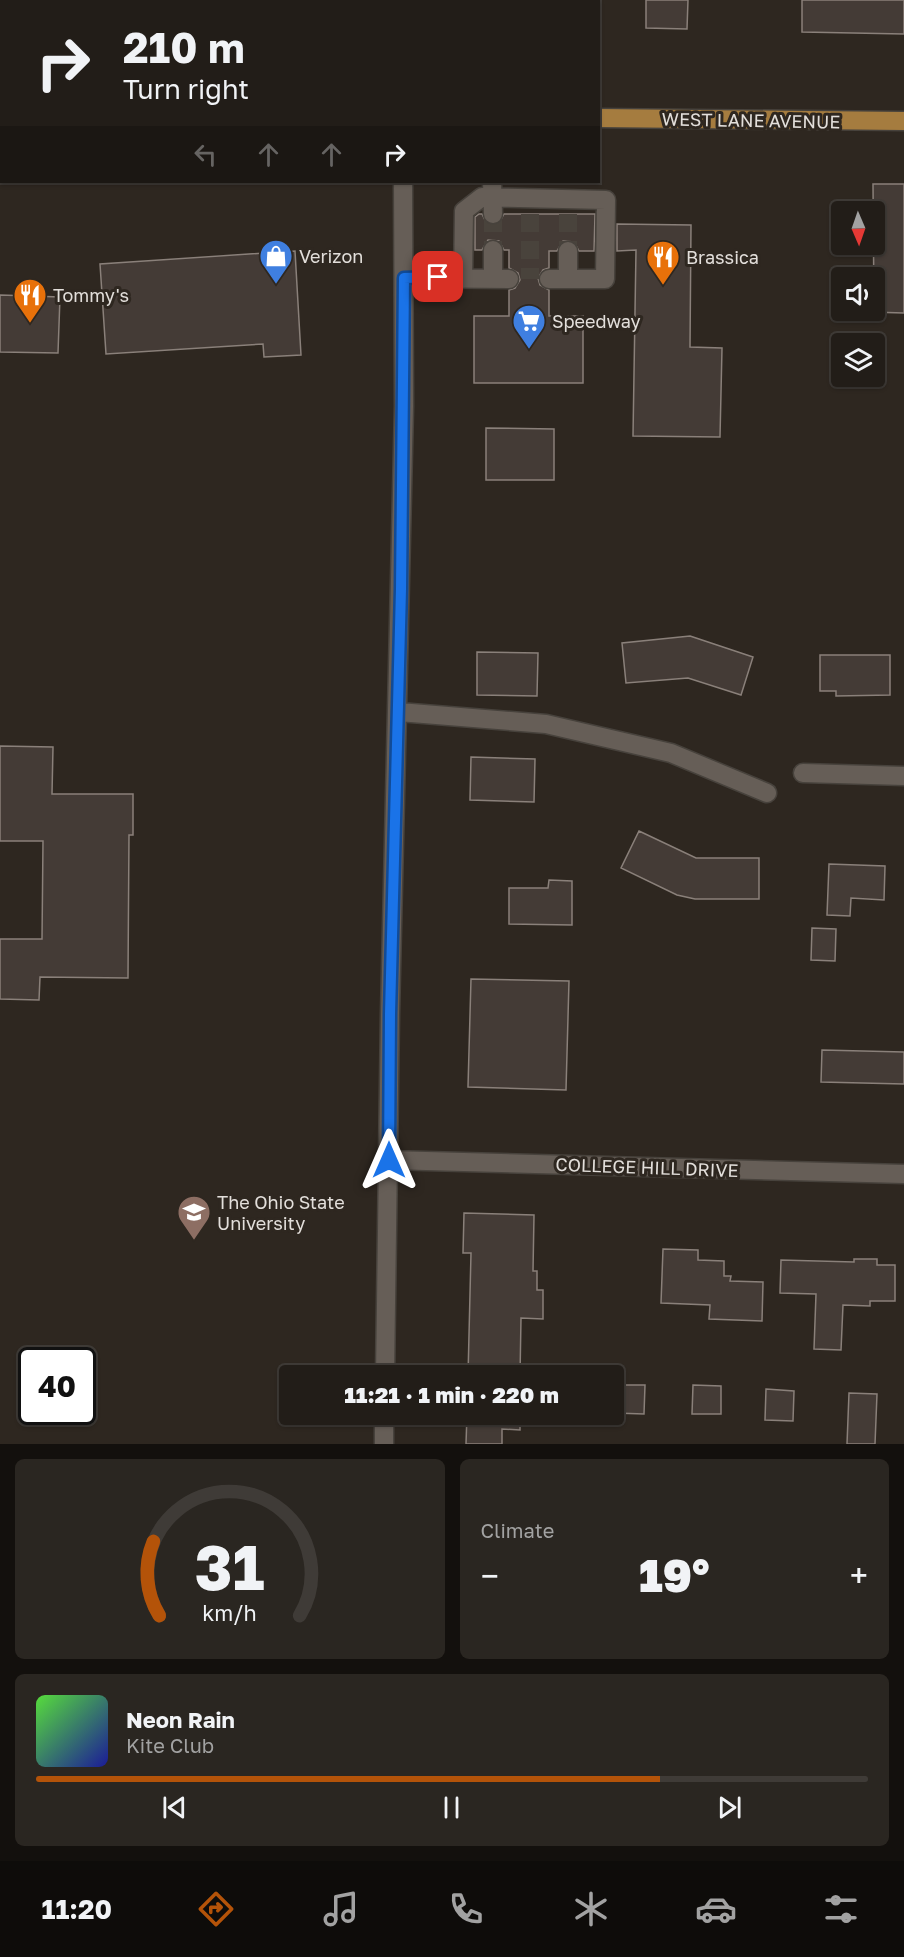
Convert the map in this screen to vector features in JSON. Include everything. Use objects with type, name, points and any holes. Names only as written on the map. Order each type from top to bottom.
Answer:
[{"type":"main road","name":"WEST LANE AVENUE","points":[[600,118],[904,121]]},
{"type":"street","points":[[385,1365],[390,1004],[399,712],[403,183]]},
{"type":"street","points":[[463,279],[464,211],[482,197],[530,206],[568,207],[589,190],[606,200],[605,279],[549,279]]},
{"type":"street","points":[[404,278],[501,279],[493,250]]},
{"type":"street","points":[[568,251],[568,279]]},
{"type":"street","points":[[399,712],[546,724],[671,753],[767,793]]},
{"type":"street","points":[[803,773],[904,776]]},
{"type":"street","name":"COLLEGE HILL DRIVE","points":[[389,1160],[904,1174]]},
{"type":"street","points":[[384,1425],[384,1444]]},
{"type":"building","points":[[646,0],[688,0],[687,29],[646,28]]},
{"type":"building","points":[[802,0],[904,0],[904,34],[802,32]]},
{"type":"building","points":[[873,184],[904,184],[904,313],[885,312],[885,267],[874,267],[874,255],[885,255],[885,201],[873,201]]},
{"type":"building","points":[[482,214],[487,224],[493,225],[499,223],[504,214],[595,214],[594,251],[579,251],[574,242],[563,241],[557,251],[549,251],[549,268],[543,270],[538,278],[540,285],[549,290],[549,316],[583,316],[583,383],[474,383],[474,316],[509,316],[509,290],[515,288],[520,280],[518,273],[509,268],[509,250],[504,250],[499,241],[488,240],[482,250],[475,250],[475,217]]},
{"type":"building","name":"Brassica","points":[[617,224],[691,225],[690,347],[722,348],[720,437],[633,436],[636,250],[617,251]]},
{"type":"building","points":[[295,251],[301,355],[264,357],[263,344],[106,354],[100,264]]},
{"type":"building","name":"Tommy's","points":[[0,295],[60,297],[58,353],[0,352]]},
{"type":"building","points":[[486,428],[554,429],[554,480],[486,480]]},
{"type":"building","points":[[690,636],[753,657],[741,695],[688,678],[626,683],[622,643]]},
{"type":"building","points":[[477,652],[538,653],[537,696],[477,695]]},
{"type":"building","points":[[820,655],[890,655],[890,695],[836,696],[836,691],[820,691]]},
{"type":"building","points":[[0,746],[53,747],[52,794],[133,794],[133,835],[129,835],[128,978],[40,977],[39,1000],[0,999],[0,939],[42,939],[43,841],[0,841]]},
{"type":"building","points":[[471,757],[535,759],[534,802],[470,800]]},
{"type":"building","points":[[639,831],[696,858],[759,858],[759,899],[695,899],[677,895],[621,868]]},
{"type":"building","points":[[829,864],[885,866],[884,900],[851,898],[850,916],[827,915]]},
{"type":"building","points":[[549,880],[572,881],[572,925],[509,924],[509,888],[548,888]]},
{"type":"building","points":[[812,928],[836,929],[835,961],[811,960]]},
{"type":"building","points":[[471,979],[569,981],[566,1090],[468,1087]]},
{"type":"building","points":[[822,1050],[904,1052],[904,1084],[821,1082]]},
{"type":"building","points":[[464,1213],[534,1215],[533,1271],[537,1271],[537,1290],[543,1290],[543,1319],[521,1318],[520,1365],[468,1365],[471,1253],[463,1253]]},
{"type":"building","points":[[663,1249],[698,1250],[698,1260],[724,1261],[724,1276],[731,1276],[730,1281],[763,1282],[762,1321],[709,1319],[710,1305],[661,1303]]},
{"type":"building","points":[[854,1259],[877,1259],[877,1265],[895,1265],[895,1301],[870,1301],[870,1306],[843,1305],[841,1350],[814,1349],[816,1294],[780,1293],[781,1260],[854,1262]]},
{"type":"building","points":[[624,1385],[645,1385],[644,1414],[624,1413]]},
{"type":"building","points":[[693,1385],[721,1386],[721,1414],[692,1414]]},
{"type":"building","points":[[766,1389],[794,1391],[793,1421],[765,1420]]},
{"type":"building","points":[[849,1393],[877,1394],[875,1444],[847,1444]]},
{"type":"building","points":[[467,1425],[520,1425],[520,1430],[502,1429],[502,1444],[466,1444]]},
{"type":"tunnel","points":[[493,214],[493,250]]},
{"type":"tunnel","points":[[530,214],[530,279]]},
{"type":"tunnel","points":[[568,214],[568,251]]},
{"type":"place","name":"Verizon","points":[[276,285]]},
{"type":"place","name":"Brassica","points":[[663,286]]},
{"type":"place","name":"Tommy's","points":[[30,324]]},
{"type":"place","name":"Speedway","points":[[529,350]]},
{"type":"place","name":"The Ohio State University","points":[[194,1241]]},
{"type":"route","points":[[389,1160],[390,1014],[399,712],[404,278],[438,277]]}]
